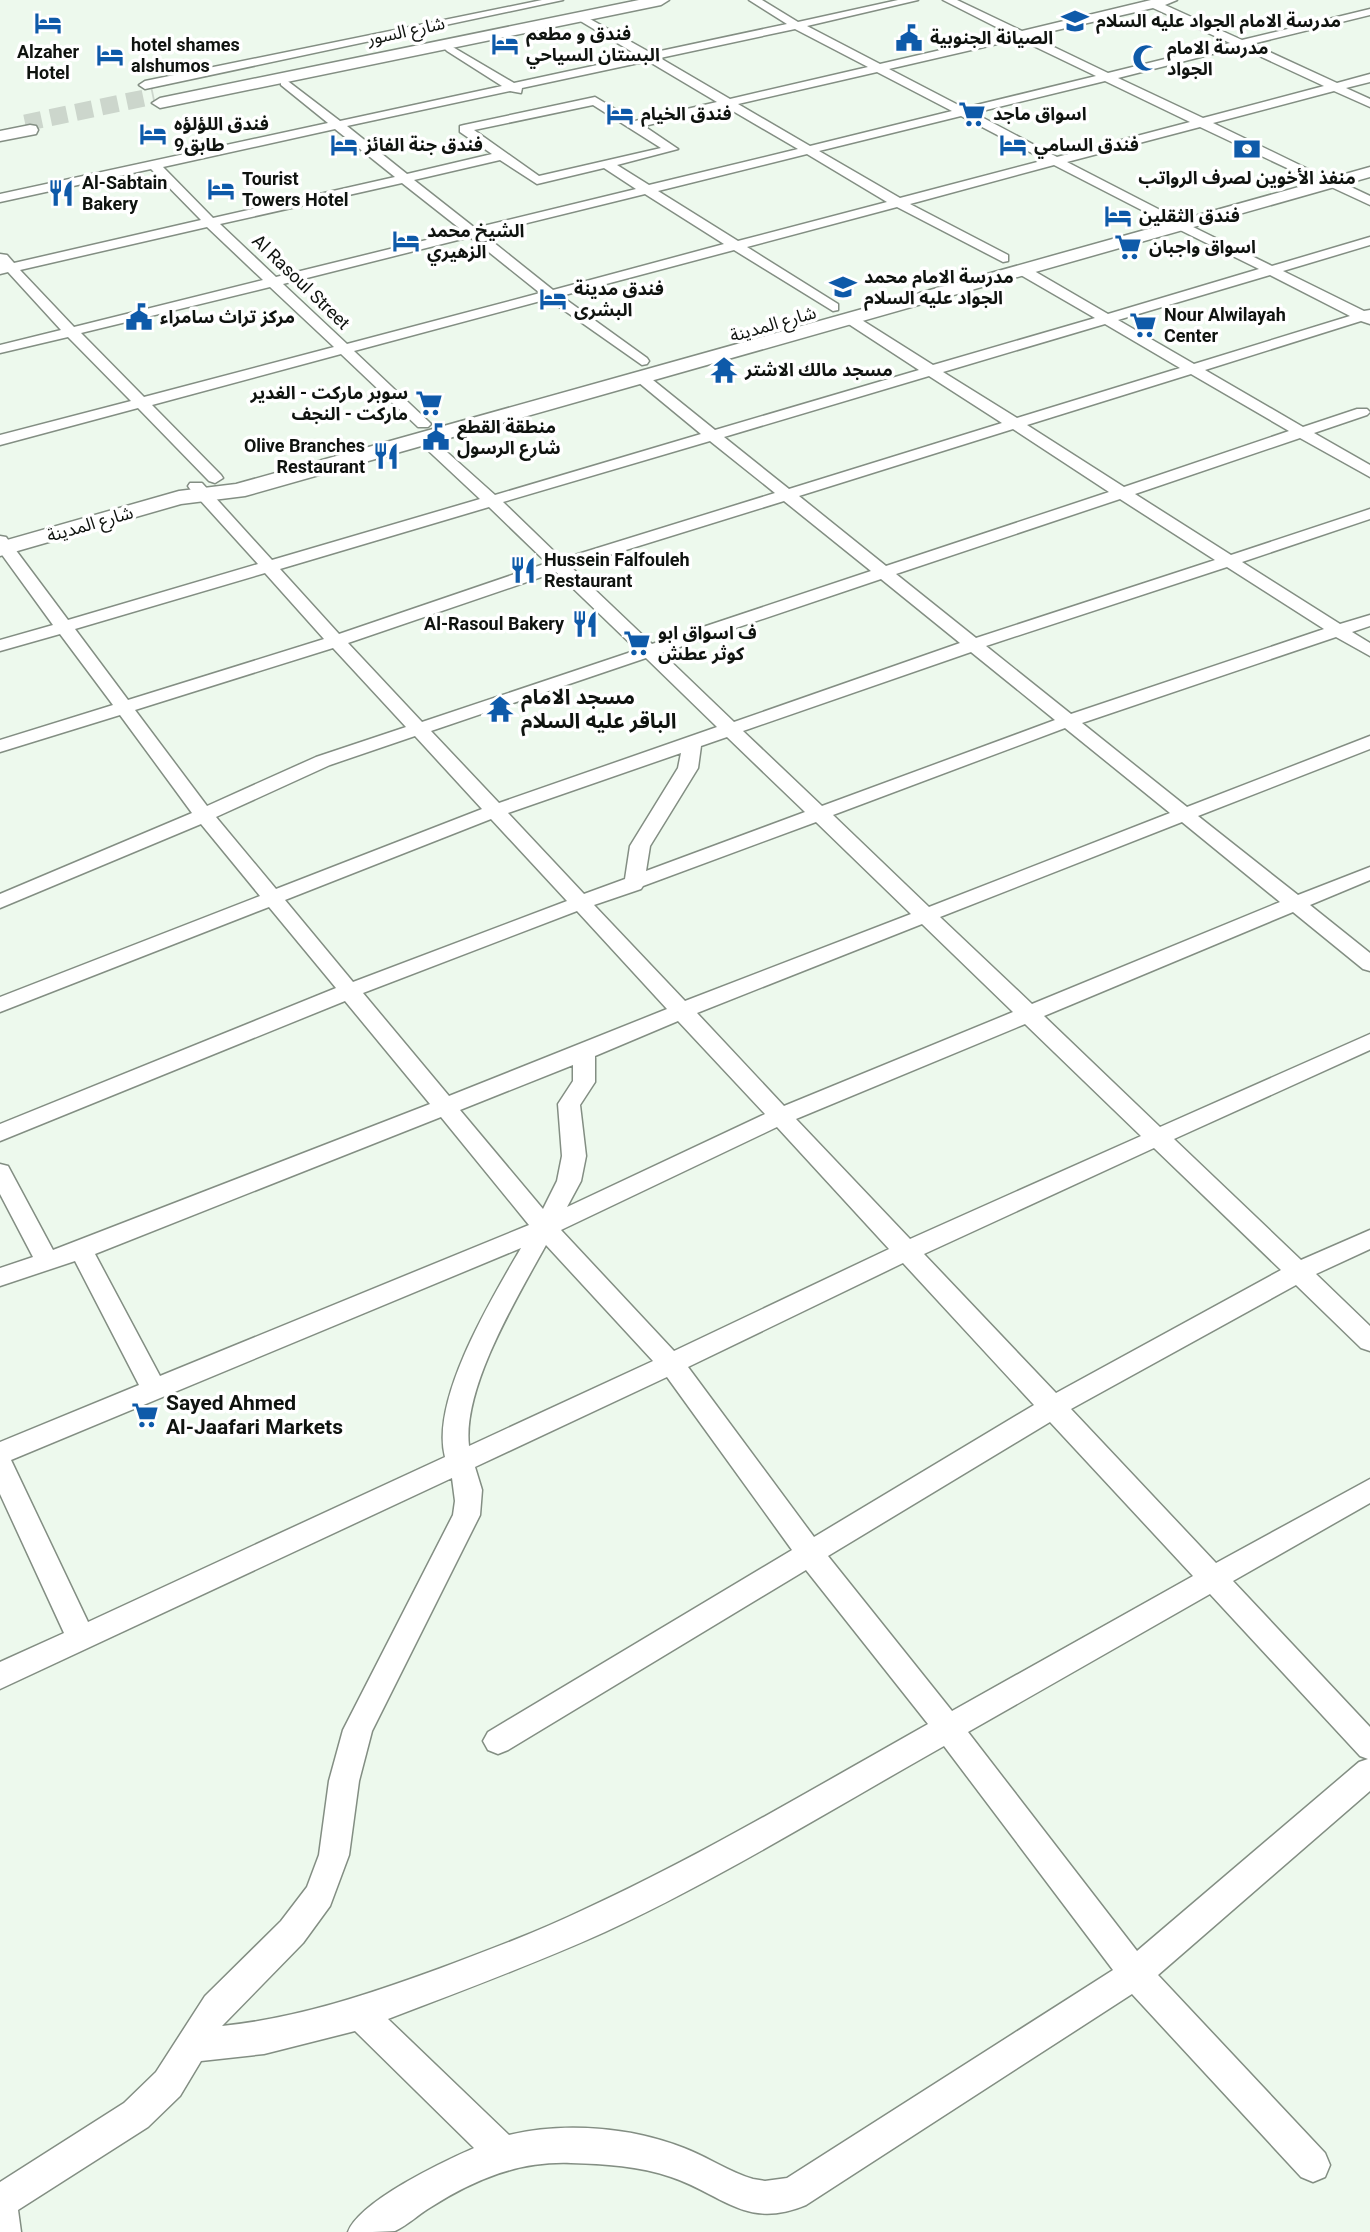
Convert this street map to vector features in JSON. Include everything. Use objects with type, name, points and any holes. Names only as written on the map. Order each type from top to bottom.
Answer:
[{"type":"main road","name":"شارع السور","points":[[153,95],[622,0]]},
{"type":"main road","name":"شارع السور","points":[[153,95],[661,0]]},
{"type":"main road","points":[[0,128],[28,127],[0,136]]},
{"type":"main road","name":"شارع المدينة","points":[[643,370],[833,307],[1370,156]]},
{"type":"main road","name":"شارع المدينة","points":[[2,546],[643,370],[852,320],[1370,172]]},
{"type":"street","points":[[153,95],[558,0]]},
{"type":"street","points":[[754,0],[961,113],[1159,215]]},
{"type":"street","points":[[0,198],[913,0]]},
{"type":"street","points":[[947,0],[1306,173]]},
{"type":"street","points":[[633,125],[1150,2],[1172,0]]},
{"type":"street","points":[[1363,0],[1370,3]]},
{"type":"street","points":[[1150,2],[1370,103]]},
{"type":"street","points":[[0,349],[1370,12]]},
{"type":"street","points":[[581,17],[897,202],[1003,258]]},
{"type":"street","points":[[451,49],[548,110]]},
{"type":"street","points":[[0,440],[1370,78]]},
{"type":"street","points":[[285,83],[643,370],[713,436],[1370,964]]},
{"type":"street","points":[[595,100],[633,125],[672,149],[537,180],[464,128],[595,100]]},
{"type":"street","points":[[5,269],[502,156]]},
{"type":"street","points":[[606,164],[833,307]]},
{"type":"street","name":"Al Rasoul Street","points":[[154,165],[343,349],[492,501],[1370,1341]]},
{"type":"street","points":[[1334,183],[1370,201]]},
{"type":"street","points":[[1183,226],[1368,317]]},
{"type":"street","points":[[0,646],[1370,241]]},
{"type":"street","points":[[0,256],[5,269],[143,401],[199,490],[336,641],[497,810],[1370,1748]]},
{"type":"street","points":[[1024,271],[1370,472]]},
{"type":"street","points":[[0,746],[336,641],[559,565],[1368,317]]},
{"type":"street","points":[[852,320],[1370,651]]},
{"type":"street","points":[[0,902],[323,761],[1362,412]]},
{"type":"street","points":[[0,1005],[497,810],[973,645],[1370,514]]},
{"type":"street","points":[[2,546],[204,815],[545,1227],[671,1364],[811,1555],[1135,1974],[1313,2165]]},
{"type":"street","points":[[0,1133],[349,991],[582,902],[634,885],[1068,721],[1370,620]]},
{"type":"street","points":[[0,1277],[81,1250],[584,1052],[683,1010],[1370,742]]},
{"type":"street","points":[[634,885],[640,846],[688,768],[692,743]]},
{"type":"street","points":[[0,1453],[155,1391],[545,1227],[781,1116],[1370,873]]},
{"type":"street","points":[[0,1676],[671,1364],[907,1251],[1370,1041]]},
{"type":"street","points":[[5,2232],[0,2203],[154,2101],[181,2066],[190,2046],[216,2007],[292,1932],[319,1896],[334,1855],[344,1781],[358,1730],[466,1515],[470,1488],[467,1475],[458,1463],[455,1427],[480,1351],[569,1181],[574,1143],[569,1104],[584,1082],[584,1052]]},
{"type":"street","points":[[0,1173],[47,1261]]},
{"type":"street","points":[[498,1741],[1053,1407],[1298,1272],[1370,1239]]},
{"type":"street","points":[[81,1250],[155,1391]]},
{"type":"street","points":[[0,1465],[81,1638]]},
{"type":"street","points":[[190,2046],[264,2038],[359,2014],[519,1954],[656,1891],[1370,1490]]},
{"type":"street","points":[[365,2232],[387,2215],[467,2169],[503,2154],[551,2145],[616,2148],[655,2156],[693,2168],[745,2195],[761,2199],[778,2199],[794,2193],[1135,1974],[1370,1772]]},
{"type":"street","points":[[359,2014],[503,2154]]},
{"type":"tunnel","points":[[25,123],[154,96]]},
{"type":"place","name":"مدرسة الامام الجواد عليه السلام","points":[[1075,21]]},
{"type":"place","name":"Alzaher Hotel","points":[[48,23]]},
{"type":"place","name":"الصيانة الجنوبية","points":[[909,38]]},
{"type":"place","name":"فندق و مطعم البستان السياحي","points":[[505,44]]},
{"type":"place","name":"hotel shames alshumos","points":[[110,55]]},
{"type":"place","name":"مدرسة الامام الجواد","points":[[1146,58]]},
{"type":"place","name":"فندق الخيام","points":[[620,114]]},
{"type":"place","name":"اسواق ماجد","points":[[972,114]]},
{"type":"place","name":"فندق اللؤلؤه 9طابق","points":[[153,134]]},
{"type":"place","name":"فندق جنة الفائز","points":[[344,145]]},
{"type":"place","name":"فندق السامي","points":[[1013,145]]},
{"type":"place","name":"منفذ الأخوين لصرف الرواتب","points":[[1247,149]]},
{"type":"place","name":"Tourist Towers Hotel","points":[[221,189]]},
{"type":"place","name":"Al-Sabtain Bakery","points":[[61,193]]},
{"type":"place","name":"فندق الثقلين","points":[[1118,216]]},
{"type":"place","name":"الشيخ محمد الزهيري","points":[[406,241]]},
{"type":"place","name":"اسواق واجبان","points":[[1128,247]]},
{"type":"place","name":"مدرسة الامام محمد الجواد عليه السلام","points":[[843,287]]},
{"type":"place","name":"فندق مدينة البشرى","points":[[553,299]]},
{"type":"place","name":"مركز تراث سامراء","points":[[139,317]]},
{"type":"place","name":"Nour Alwilayah Center","points":[[1143,325]]},
{"type":"place","name":"مسجد مالك الاشتر","points":[[724,370]]},
{"type":"place","name":"سوبر ماركت - الغدير ماركت - النجف","points":[[429,403]]},
{"type":"place","name":"منطقة القطع شارع الرسول","points":[[436,437]]},
{"type":"place","name":"Olive Branches Restaurant","points":[[386,456]]},
{"type":"place","name":"Hussein Falfouleh Restaurant","points":[[523,570]]},
{"type":"place","name":"Al-Rasoul Bakery","points":[[585,624]]},
{"type":"place","name":"ف اسواق ابو كوثر عطش","points":[[637,643]]},
{"type":"place","name":"مسجد الامام الباقر عليه السلام","points":[[500,709]]},
{"type":"place","name":"Sayed Ahmed Al-Jaafari Markets","points":[[145,1415]]}]
